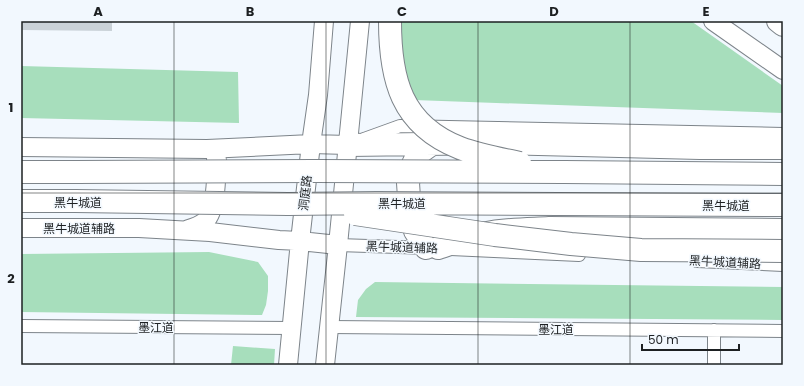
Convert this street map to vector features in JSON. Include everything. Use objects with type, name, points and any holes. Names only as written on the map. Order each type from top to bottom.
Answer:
[{"type":"highway","points":[[390,21],[392,62],[400,91],[416,120],[426,129],[440,139],[461,148],[490,156],[564,172]]},
{"type":"highway","points":[[778,21],[783,25]]},
{"type":"highway","points":[[348,145],[502,143],[700,148],[783,148]]},
{"type":"highway","points":[[432,144],[418,154],[413,164],[408,183],[410,212],[415,231],[432,248],[472,236],[514,229],[783,230]]},
{"type":"highway","points":[[21,172],[315,170],[783,174]]},
{"type":"highway","name":"黑牛城道","points":[[21,201],[288,204],[377,202],[783,205]]},
{"type":"highway","points":[[288,204],[495,235],[571,244],[641,250],[783,251]]},
{"type":"main road","name":"洞庭路","points":[[288,365],[300,241],[318,95],[324,21]]},
{"type":"main road","points":[[325,365],[360,21]]},
{"type":"main road","points":[[713,21],[783,70]]},
{"type":"main road","points":[[21,147],[207,149],[311,144],[348,145]]},
{"type":"main road","points":[[186,231],[204,222],[211,214],[215,191],[217,160],[207,149]]},
{"type":"main road","name":"黑牛城道辅路","points":[[21,228],[138,228],[210,232],[338,245]]},
{"type":"street","points":[[348,145],[400,126],[783,134]]},
{"type":"street","name":"黑牛城道辅路","points":[[338,245],[432,248],[783,265]]},
{"type":"street","name":"墨江道","points":[[21,326],[292,328]]},
{"type":"street","name":"墨江道","points":[[329,327],[783,331]]},
{"type":"street","points":[[714,330],[714,365]]},
{"type":"green space","points":[[399,21],[691,21],[783,86],[783,113],[414,100],[404,80]]},
{"type":"green space","points":[[21,66],[238,72],[239,123],[21,118]]},
{"type":"green space","points":[[209,252],[258,262],[268,276],[266,305],[262,315],[21,312],[21,254]]},
{"type":"green space","points":[[375,282],[783,287],[783,320],[356,317],[358,300],[366,289]]},
{"type":"green space","points":[[233,346],[275,349],[274,365],[231,365]]},
{"type":"building","points":[[21,21],[112,21],[112,31],[21,30]]}]
